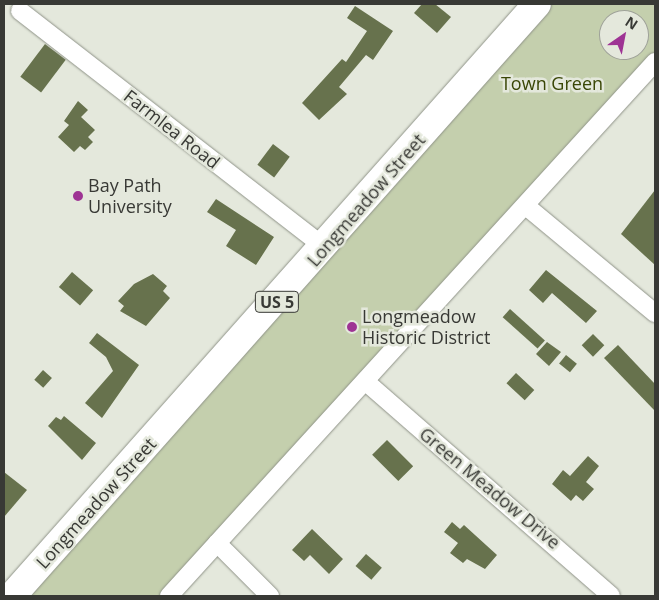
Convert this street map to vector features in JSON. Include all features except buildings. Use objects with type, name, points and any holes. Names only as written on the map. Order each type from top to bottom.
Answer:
[{"type":"main road","name":"Longmeadow Street","points":[[12,596],[325,248],[537,4]]},
{"type":"street","name":"Farmlea Road","points":[[20,11],[325,248]]},
{"type":"street","points":[[169,596],[366,382],[655,62]]},
{"type":"street","points":[[526,206],[655,313]]},
{"type":"street","name":"Green Meadow Drive","points":[[366,382],[611,596]]},
{"type":"street","points":[[217,543],[270,596]]},
{"type":"green space","name":"Town Green","points":[[537,4],[655,4],[655,62],[169,596],[12,596]]},
{"type":"place","name":"Bay Path University","points":[[78,196]]},
{"type":"place","name":"Longmeadow Historic District","points":[[352,327]]}]
